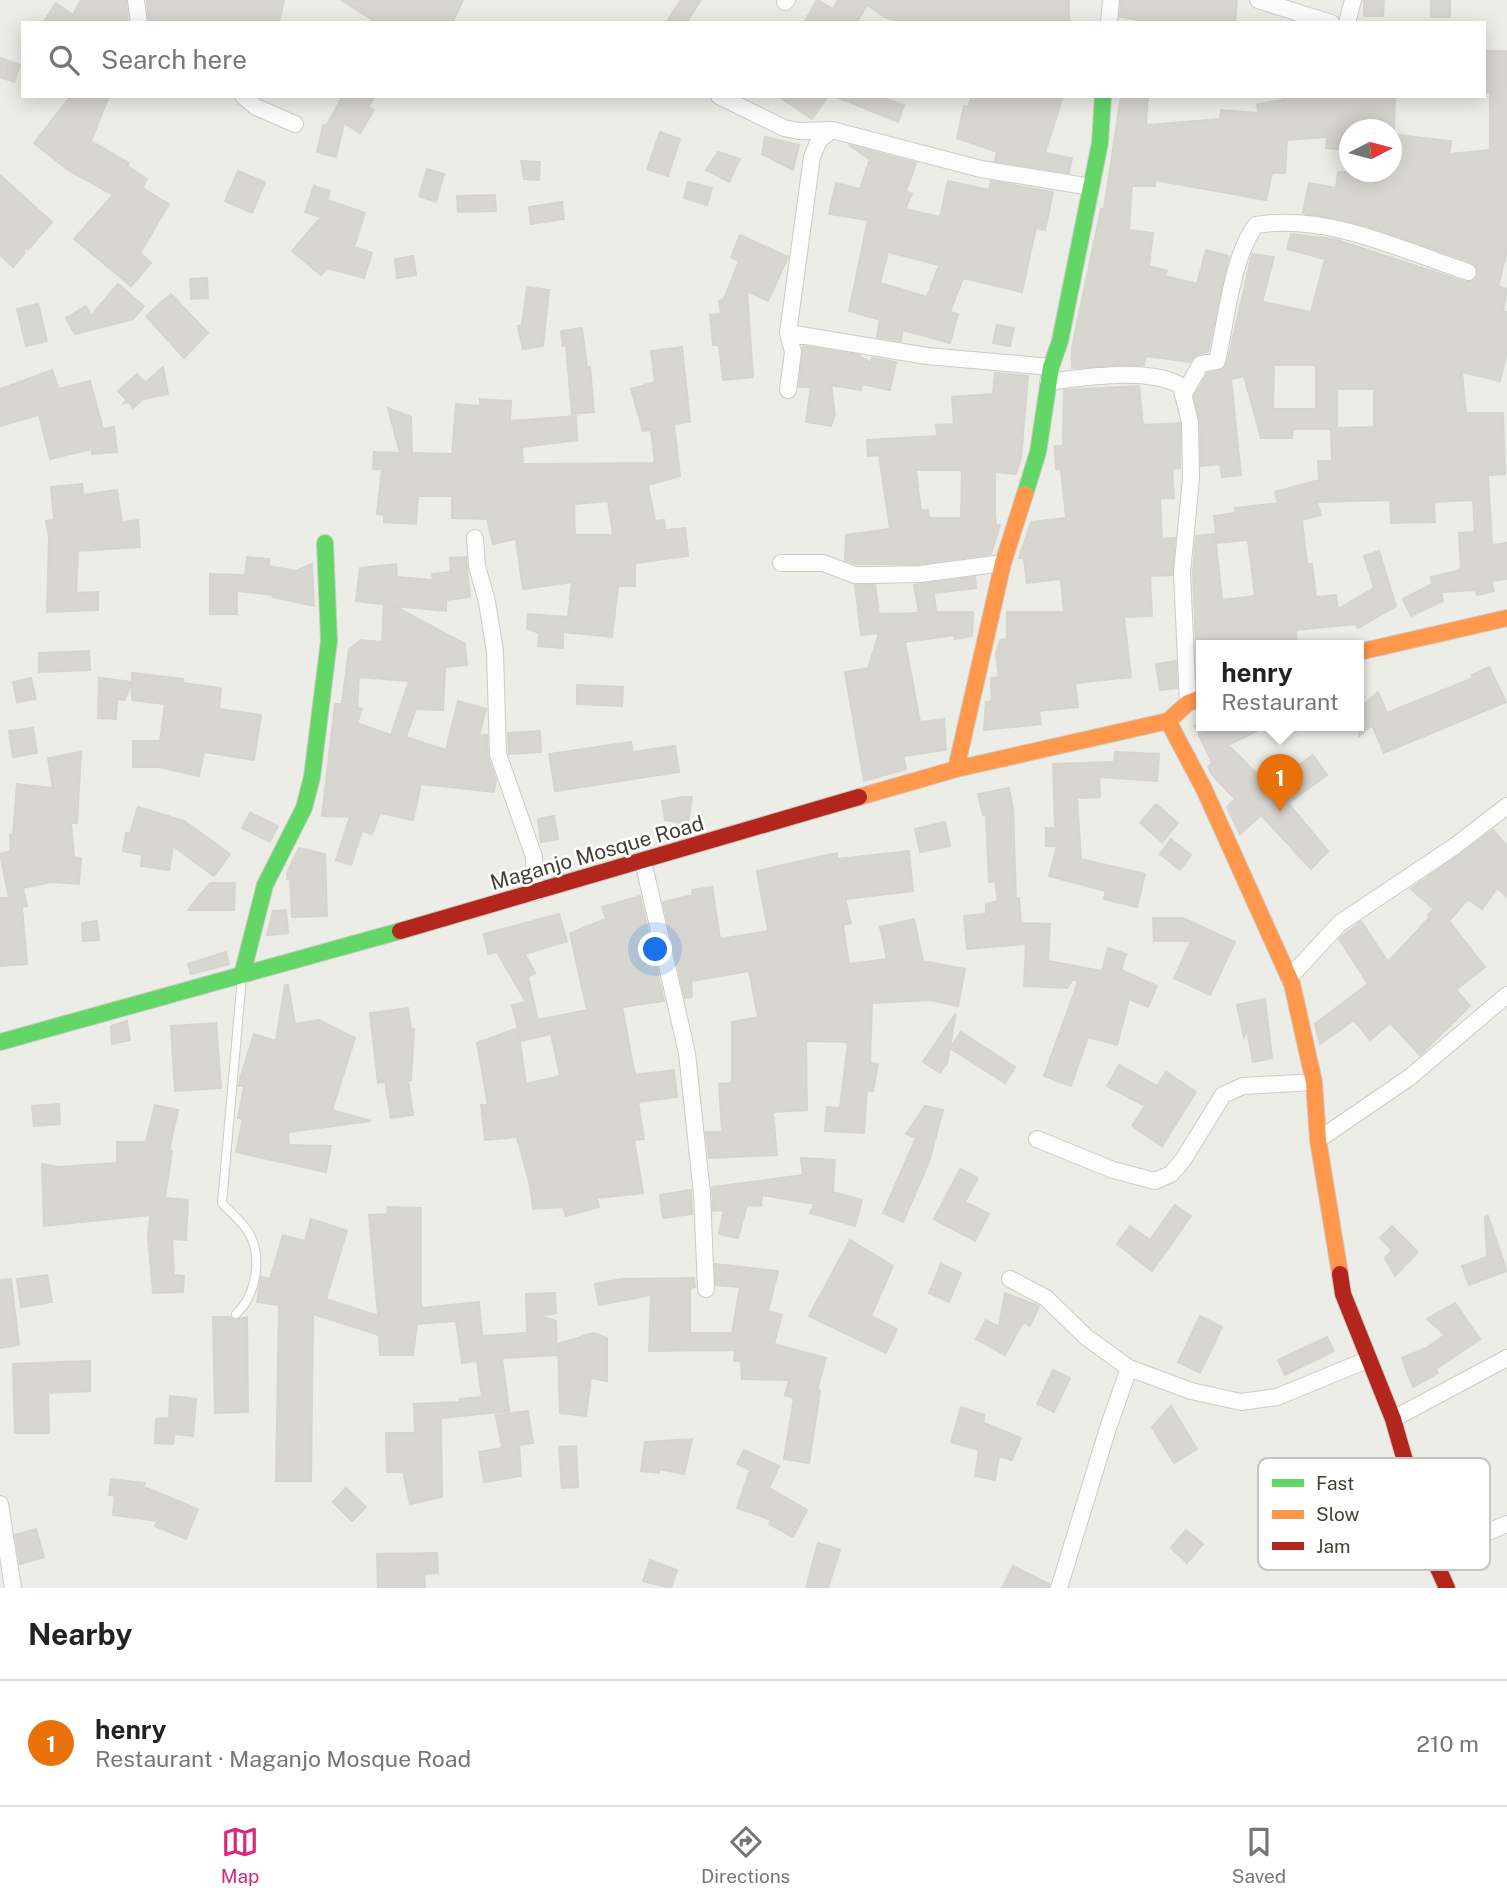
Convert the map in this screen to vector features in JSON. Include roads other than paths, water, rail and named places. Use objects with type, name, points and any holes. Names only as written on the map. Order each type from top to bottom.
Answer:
[{"type":"street","points":[[136,0],[139,21]]},
{"type":"street","points":[[1109,21],[1111,0]]},
{"type":"street","points":[[1258,0],[1325,21]]},
{"type":"street","points":[[1348,21],[1353,0]]},
{"type":"street","points":[[245,98],[256,107],[295,124]]},
{"type":"street","points":[[723,98],[784,128],[799,131],[832,130],[981,169],[1091,187]]},
{"type":"street","points":[[956,769],[1003,563],[1038,452],[1050,375],[1060,341],[1100,143],[1103,98]]},
{"type":"street","points":[[788,390],[793,352],[788,333],[812,156],[819,140],[832,130]]},
{"type":"street","points":[[1183,395],[1200,364],[1217,361],[1248,236],[1256,225],[1286,220],[1333,228],[1468,272]]},
{"type":"street","points":[[788,333],[1050,375],[1157,378],[1172,380],[1181,386],[1190,422],[1191,478],[1182,573],[1195,700],[1168,721],[1204,789],[1289,978],[1314,1082],[1318,1140],[1343,1294],[1367,1360],[1393,1419],[1404,1458]]},
{"type":"street","points":[[475,538],[477,566],[487,602],[495,652],[498,754],[534,857],[534,893]]},
{"type":"street","points":[[242,975],[265,885],[304,808],[312,777],[329,641],[325,543]]},
{"type":"street","points":[[781,563],[823,563],[855,575],[874,575],[920,574],[1003,563]]},
{"type":"street","points":[[1364,651],[1507,618]]},
{"type":"street","name":"Maganjo Mosque Road","points":[[0,1042],[534,893],[956,769],[1168,721]]},
{"type":"street","points":[[1289,978],[1340,923],[1455,846],[1507,806]]},
{"type":"street","points":[[643,861],[687,1053],[702,1194],[706,1289]]},
{"type":"street","points":[[1318,1140],[1410,1077],[1507,995]]},
{"type":"street","points":[[1037,1139],[1113,1170],[1155,1181],[1171,1174],[1183,1160],[1223,1095],[1243,1086],[1314,1082]]},
{"type":"street","points":[[1010,1279],[1046,1298],[1086,1337],[1129,1368],[1191,1391],[1241,1402],[1277,1397],[1367,1360]]},
{"type":"street","points":[[1393,1419],[1507,1358]]},
{"type":"street","points":[[1059,1588],[1129,1368]]},
{"type":"street","points":[[0,1504],[13,1588]]},
{"type":"street","points":[[1490,1531],[1507,1524]]},
{"type":"street","points":[[1439,1570],[1447,1588]]},
{"type":"lane","points":[[236,1314],[247,1305],[257,1268],[251,1236],[222,1203],[242,975]]},
{"type":"place","name":"henry","points":[[1280,812]]}]
